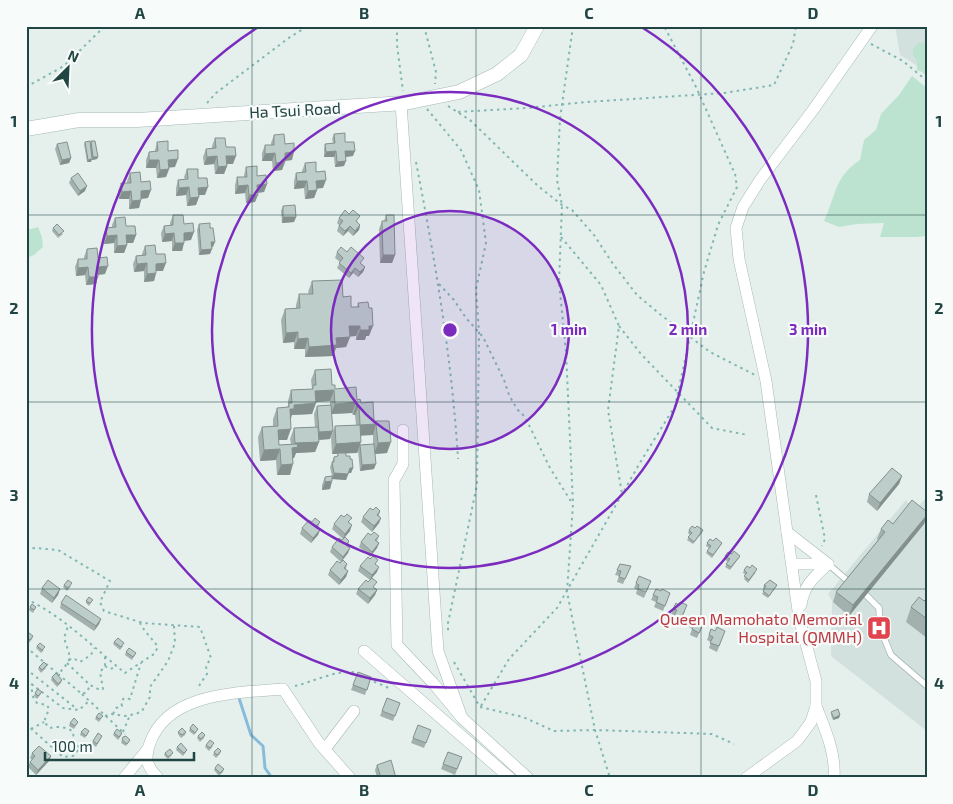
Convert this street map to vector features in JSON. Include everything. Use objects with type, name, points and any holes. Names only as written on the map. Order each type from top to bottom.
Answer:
[{"type":"street","name":"Ha Tsui Road","points":[[26,129],[79,120],[137,120],[408,102],[459,92],[497,74],[521,55],[537,26]]},
{"type":"street","points":[[746,778],[796,741],[811,722],[816,706],[816,681],[799,618],[766,380],[739,259],[736,228],[743,207],[760,180],[872,26]]},
{"type":"street","points":[[408,102],[438,652],[462,718]]},
{"type":"street","points":[[403,430],[403,464],[394,480],[397,645],[462,718],[528,778]]},
{"type":"street","points":[[787,532],[828,564]]},
{"type":"street","points":[[792,564],[828,564]]},
{"type":"street","points":[[799,618],[803,592],[828,564]]},
{"type":"street","points":[[364,651],[510,778]]},
{"type":"street","points":[[124,778],[147,750],[152,737],[174,712],[218,694],[283,689],[325,750],[350,778]]},
{"type":"street","points":[[816,706],[828,735],[835,769],[834,778]]},
{"type":"street","points":[[325,750],[354,711]]},
{"type":"street","points":[[147,750],[148,767],[158,778]]},
{"type":"lane","points":[[828,564],[849,582]]},
{"type":"lane","points":[[866,595],[880,608],[880,628],[891,655],[927,686]]},
{"type":"path","points":[[26,87],[64,66],[105,26]]},
{"type":"path","points":[[198,115],[216,93],[290,37],[308,26]]},
{"type":"path","points":[[397,26],[397,45],[408,102],[461,150],[479,190],[486,243],[476,289],[479,332],[477,485],[448,623],[448,638]]},
{"type":"path","points":[[424,26],[436,72],[434,96],[470,120],[538,186],[562,205],[572,210],[594,235],[613,264],[637,294],[661,315],[690,335],[710,352],[766,380]]},
{"type":"path","points":[[574,26],[562,104],[557,180],[562,205],[559,282],[566,352],[573,504],[566,592],[595,730],[610,778]]},
{"type":"path","points":[[480,707],[509,659],[557,608],[675,406],[704,272],[716,234],[737,187],[735,174],[699,94],[664,26]]},
{"type":"path","points":[[458,112],[724,93],[774,86],[793,44],[796,26]]},
{"type":"path","points":[[862,41],[880,48],[903,61],[927,81]]},
{"type":"path","points":[[416,159],[449,353],[458,459]]},
{"type":"path","points":[[560,237],[602,285],[619,326],[641,354],[712,428],[748,435]]},
{"type":"path","points":[[438,282],[484,338],[509,395],[525,417],[550,468],[573,504]]},
{"type":"path","points":[[619,326],[608,410],[622,494]]},
{"type":"path","points":[[816,495],[825,539],[817,555]]},
{"type":"path","points":[[26,548],[58,550],[110,582],[100,602],[104,611],[140,622],[200,627],[211,658],[206,666],[207,674],[200,684],[195,702]]},
{"type":"path","points":[[26,599],[41,606],[126,673],[154,654],[158,647],[153,640],[147,637],[140,622]]},
{"type":"path","points":[[68,626],[64,638],[69,653],[68,662]]},
{"type":"path","points":[[105,716],[112,714],[130,715],[142,711],[150,697],[150,687],[168,661],[175,643],[174,626]]},
{"type":"path","points":[[26,647],[82,694],[124,733],[130,715]]},
{"type":"path","points":[[58,674],[73,658],[80,662],[90,655],[94,648]]},
{"type":"path","points":[[68,662],[90,685],[100,690],[102,689],[100,672],[105,666],[105,656]]},
{"type":"path","points":[[453,661],[480,707],[523,717],[554,731],[595,730],[712,734],[734,744]]},
{"type":"path","points":[[112,714],[116,708],[122,706],[121,702],[124,698],[130,699],[141,663]]},
{"type":"path","points":[[105,666],[110,669],[118,667]]},
{"type":"path","points":[[26,669],[79,710]]},
{"type":"path","points":[[283,689],[323,679],[339,672],[354,671],[361,675]]},
{"type":"path","points":[[368,678],[396,692],[409,690]]},
{"type":"path","points":[[26,680],[63,708],[79,710],[89,701]]},
{"type":"path","points":[[31,729],[44,722],[49,709],[47,705],[37,703],[34,700],[31,693],[33,684]]},
{"type":"path","points":[[82,694],[86,692],[90,685]]},
{"type":"path","points":[[26,716],[27,725],[63,757],[73,756],[80,748],[74,742],[73,732],[70,729],[54,726],[50,728],[44,722]]},
{"type":"shaded area","points":[[895,26],[927,26],[927,72],[900,55]]},
{"type":"shaded area","name":"Queen Mamohato Memorial Hospital (QMMH)","points":[[927,497],[927,731],[831,656],[832,601],[828,594],[906,500],[915,510]]},
{"type":"green space","points":[[927,42],[927,77],[917,70],[917,61],[913,55],[913,49],[918,43]]},
{"type":"green space","points":[[912,76],[927,88],[927,236],[880,237],[884,223],[839,227],[824,221],[840,180],[851,166],[860,160],[864,140],[876,130],[881,114],[899,95]]},
{"type":"green space","points":[[38,227],[43,247],[34,255],[26,258],[26,232]]},
{"type":"building","points":[[345,133],[345,142],[354,142],[355,151],[345,151],[346,161],[337,162],[336,151],[326,152],[325,144],[335,143],[334,134]]},
{"type":"building","points":[[284,134],[285,144],[294,143],[294,152],[285,153],[285,162],[276,163],[275,153],[265,154],[265,145],[274,145],[274,135]]},
{"type":"building","points":[[215,138],[225,138],[226,147],[235,147],[236,156],[226,156],[227,166],[218,167],[217,156],[207,157],[206,149],[216,148]]},
{"type":"building","points":[[90,141],[92,159],[88,160],[85,142]]},
{"type":"building","points":[[91,141],[95,141],[98,157],[93,157]]},
{"type":"building","points":[[168,141],[168,151],[178,150],[178,159],[168,160],[169,169],[160,170],[159,160],[149,160],[149,152],[158,151],[157,142]]},
{"type":"building","points":[[67,142],[71,158],[62,160],[57,144]]},
{"type":"building","points":[[316,162],[316,172],[325,171],[326,180],[316,181],[317,190],[308,191],[307,181],[297,181],[296,173],[306,172],[305,163]]},
{"type":"building","points":[[257,166],[257,176],[266,175],[267,184],[257,185],[258,195],[249,195],[248,185],[238,186],[237,177],[247,177],[246,167]]},
{"type":"building","points":[[187,169],[198,169],[198,178],[207,178],[208,187],[198,188],[199,197],[190,198],[189,187],[179,188],[178,180],[188,179]]},
{"type":"building","points":[[140,172],[141,182],[150,181],[151,190],[141,191],[141,200],[132,201],[131,191],[122,192],[121,183],[131,183],[130,173]]},
{"type":"building","points":[[78,173],[87,186],[80,191],[71,178]]},
{"type":"building","points":[[295,205],[296,217],[283,217],[283,206]]},
{"type":"building","points":[[345,210],[349,214],[353,210],[360,216],[356,221],[360,225],[355,231],[350,226],[345,231],[339,226],[343,221],[339,218]]},
{"type":"building","points":[[173,215],[183,215],[184,224],[193,223],[194,232],[184,233],[184,243],[175,243],[174,233],[165,234],[164,226],[173,225]]},
{"type":"building","points":[[386,215],[394,215],[395,255],[383,255],[382,221],[387,221]]},
{"type":"building","points":[[125,217],[126,226],[135,226],[136,235],[126,235],[127,245],[117,246],[117,235],[107,236],[106,228],[116,227],[115,218]]},
{"type":"building","points":[[210,223],[210,228],[213,228],[215,242],[211,242],[212,249],[201,250],[199,224]]},
{"type":"building","points":[[57,224],[64,231],[59,235],[53,228]]},
{"type":"building","points":[[155,245],[156,254],[165,254],[166,263],[156,264],[156,273],[147,274],[147,263],[137,264],[136,256],[146,255],[145,246]]},
{"type":"building","points":[[341,247],[347,252],[351,247],[364,258],[360,263],[365,267],[360,272],[355,268],[351,273],[339,263],[343,258],[337,252]]},
{"type":"building","points":[[97,248],[98,258],[107,257],[108,266],[98,267],[98,277],[89,277],[88,267],[78,268],[78,259],[87,259],[87,249]]},
{"type":"building","points":[[342,280],[343,297],[351,296],[351,307],[359,307],[358,303],[368,302],[369,308],[372,308],[373,326],[369,326],[369,330],[360,330],[360,326],[349,326],[350,337],[336,338],[337,345],[309,347],[308,338],[298,339],[298,332],[286,333],[285,309],[300,308],[299,294],[313,294],[312,281]]},
{"type":"building","points":[[331,369],[332,385],[335,385],[335,389],[356,387],[357,400],[360,399],[361,403],[373,402],[374,421],[389,421],[391,442],[378,443],[376,424],[360,425],[359,405],[356,405],[356,402],[335,404],[334,390],[315,391],[316,403],[294,405],[294,409],[290,409],[291,429],[278,430],[279,445],[297,444],[298,447],[292,448],[293,464],[281,465],[280,449],[264,450],[262,427],[278,426],[277,408],[289,407],[289,403],[292,403],[291,390],[313,389],[313,385],[316,385],[315,370]]},
{"type":"building","points":[[331,405],[333,431],[319,432],[317,406]]},
{"type":"building","points":[[360,425],[361,442],[336,444],[335,426]]},
{"type":"building","points":[[318,427],[319,442],[295,443],[294,428]]},
{"type":"building","points":[[374,444],[376,464],[362,465],[360,445]]},
{"type":"building","points":[[338,453],[346,453],[346,456],[350,456],[350,459],[352,459],[353,468],[350,468],[348,474],[334,473],[332,462],[334,462],[334,457],[338,456]]},
{"type":"building","points":[[892,468],[902,476],[880,503],[869,494]]},
{"type":"building","points":[[332,476],[332,481],[325,482],[325,477]]},
{"type":"building","points":[[912,500],[927,512],[927,515],[853,605],[836,592],[885,532],[881,529],[888,520],[893,524]]},
{"type":"building","points":[[376,507],[380,511],[377,515],[381,518],[374,526],[363,517],[370,508],[373,510]]},
{"type":"building","points":[[347,514],[352,518],[348,522],[352,525],[345,534],[334,524],[341,515],[344,517]]},
{"type":"building","points":[[315,518],[320,522],[316,526],[320,530],[313,538],[302,528],[309,520],[312,522]]},
{"type":"building","points":[[692,526],[695,528],[697,526],[703,530],[694,542],[688,537],[692,533],[689,530]]},
{"type":"building","points":[[374,532],[379,536],[375,540],[379,543],[372,552],[361,542],[368,533],[371,535]]},
{"type":"building","points":[[345,537],[349,541],[346,545],[350,548],[343,557],[332,547],[339,538],[342,540]]},
{"type":"building","points":[[716,538],[722,543],[713,555],[707,551],[711,546],[707,543],[710,539],[713,541]]},
{"type":"building","points":[[734,551],[740,556],[731,567],[726,564],[730,559],[725,556],[728,552],[732,554]]},
{"type":"building","points":[[373,556],[378,560],[375,564],[379,567],[372,575],[360,566],[368,557],[370,559]]},
{"type":"building","points":[[343,560],[347,564],[344,568],[348,571],[341,580],[330,570],[337,561],[340,563]]},
{"type":"building","points":[[620,564],[631,566],[625,579],[619,577],[621,571],[617,570]]},
{"type":"building","points":[[752,565],[757,569],[749,580],[744,576],[747,573],[744,570],[747,566],[750,568]]},
{"type":"building","points":[[639,576],[651,581],[646,592],[638,589],[639,585],[636,583]]},
{"type":"building","points":[[372,578],[377,582],[373,587],[377,590],[370,598],[358,589],[366,580],[368,582]]},
{"type":"building","points":[[48,580],[60,589],[54,598],[42,588]]},
{"type":"building","points":[[68,580],[72,583],[68,588],[64,585]]},
{"type":"building","points":[[770,580],[777,585],[769,596],[763,591],[766,586],[764,585]]},
{"type":"building","points":[[656,589],[661,591],[662,589],[670,593],[665,606],[656,602],[658,597],[653,595]]},
{"type":"building","points":[[66,595],[101,619],[96,626],[61,603]]},
{"type":"building","points":[[89,597],[93,600],[90,603],[86,601]]},
{"type":"building","points":[[919,597],[924,601],[927,598],[927,619],[911,607]]},
{"type":"building","points":[[680,602],[687,605],[680,621],[673,617],[677,610],[673,609],[676,603],[679,605]]},
{"type":"building","points":[[32,604],[36,607],[34,610],[30,607]]},
{"type":"building","points":[[700,615],[706,618],[699,633],[692,629],[695,624],[691,622],[694,616],[698,618]]},
{"type":"building","points":[[717,627],[725,631],[719,646],[710,643],[713,637],[709,635],[711,629],[715,631]]},
{"type":"building","points":[[29,633],[33,636],[30,640],[26,637]]},
{"type":"building","points":[[118,638],[124,643],[121,647],[114,642]]},
{"type":"building","points":[[40,643],[45,647],[42,650],[37,646]]},
{"type":"building","points":[[129,648],[136,653],[133,657],[126,652]]},
{"type":"building","points":[[44,662],[47,665],[42,670],[39,667]]},
{"type":"building","points":[[358,672],[371,677],[367,690],[353,685]]},
{"type":"building","points":[[56,673],[62,680],[58,684],[52,677]]},
{"type":"building","points":[[38,689],[42,692],[38,696],[35,693]]},
{"type":"building","points":[[387,698],[400,703],[395,716],[382,711]]},
{"type":"building","points":[[838,709],[840,715],[834,718],[831,712]]},
{"type":"building","points":[[99,713],[103,716],[100,719],[96,717]]},
{"type":"building","points":[[74,718],[78,722],[75,726],[70,723]]},
{"type":"building","points":[[193,724],[198,729],[195,733],[190,728]]},
{"type":"building","points":[[418,725],[431,730],[426,743],[413,738]]},
{"type":"building","points":[[85,728],[89,731],[86,736],[81,732]]},
{"type":"building","points":[[182,728],[186,732],[182,735],[178,732]]},
{"type":"building","points":[[117,729],[122,733],[119,737],[114,733]]},
{"type":"building","points":[[202,732],[205,735],[201,739],[198,736]]},
{"type":"building","points":[[98,733],[102,736],[97,744],[93,741]]},
{"type":"building","points":[[126,736],[130,740],[127,744],[122,740]]},
{"type":"building","points":[[210,740],[214,743],[210,748],[206,745]]},
{"type":"building","points":[[181,743],[187,750],[184,753],[177,747]]},
{"type":"building","points":[[39,746],[51,756],[38,770],[30,762],[35,756],[32,753]]},
{"type":"building","points":[[218,748],[221,751],[217,755],[214,752]]},
{"type":"building","points":[[170,749],[173,753],[168,757],[165,753]]},
{"type":"building","points":[[448,752],[462,757],[457,769],[443,764]]},
{"type":"building","points":[[391,760],[396,778],[381,778],[377,765]]},
{"type":"building","points":[[218,764],[224,769],[220,773],[215,768]]},
{"type":"waterway","points":[[239,698],[251,735],[263,746],[265,768],[272,778]]},
{"type":"place","name":"Queen Mamohato Memorial Hospital (QMMH)","points":[[879,628]]}]
